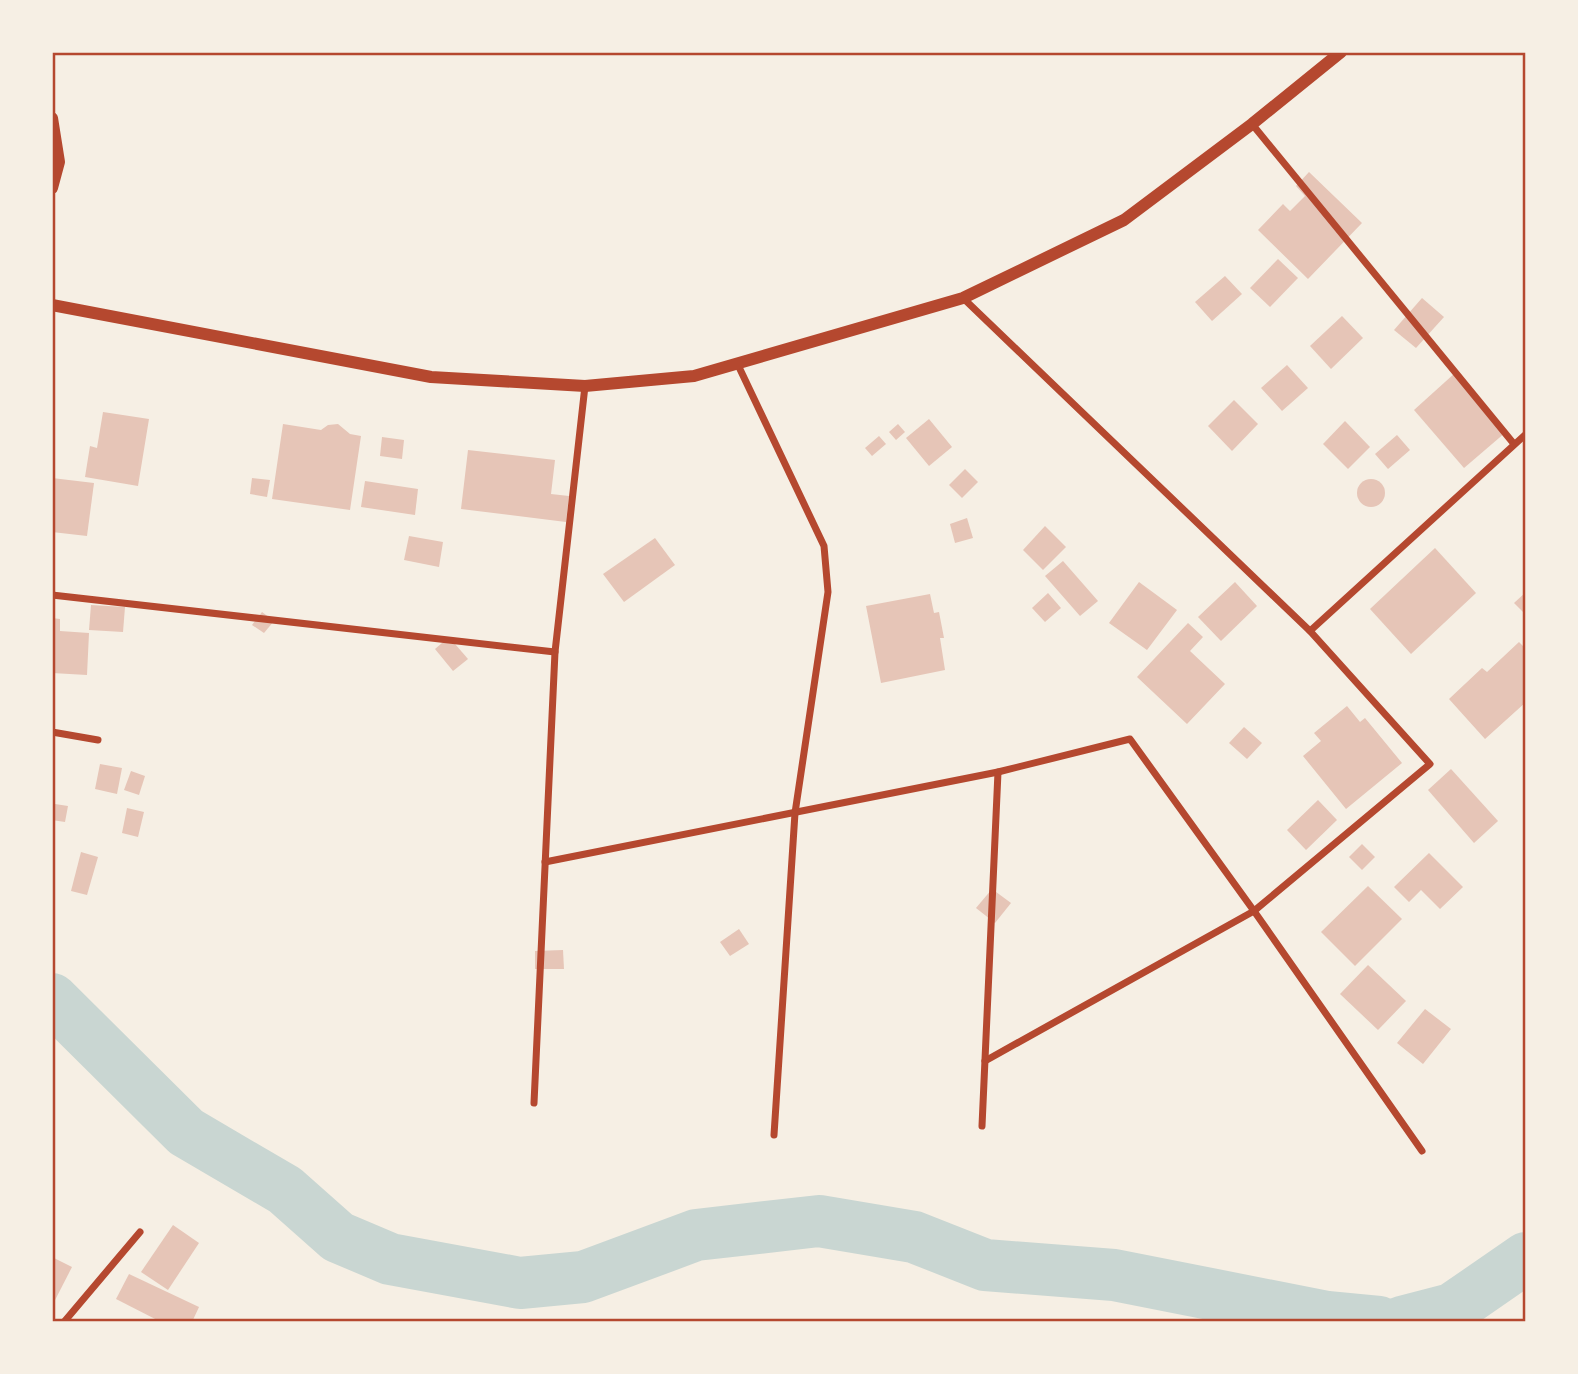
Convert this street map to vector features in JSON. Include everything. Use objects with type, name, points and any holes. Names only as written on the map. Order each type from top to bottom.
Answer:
[{"type":"street","points":[[52,305],[430,377],[585,386],[694,376],[964,298],[1124,220],[1252,124],[1341,52]]},
{"type":"street","points":[[52,118],[59,162],[52,188]]},
{"type":"street","points":[[1252,124],[1514,444]]},
{"type":"street","points":[[964,298],[1310,631],[1430,764],[1254,911],[985,1061]]},
{"type":"street","points":[[738,365],[824,546],[828,592],[795,813],[774,1135]]},
{"type":"street","points":[[534,1103],[555,652],[585,386]]},
{"type":"street","points":[[1310,631],[1525,434]]},
{"type":"street","points":[[52,595],[555,652]]},
{"type":"street","points":[[52,732],[98,740]]},
{"type":"street","points":[[545,862],[998,772],[1130,739],[1422,1150]]},
{"type":"street","points":[[982,1126],[998,772]]},
{"type":"street","points":[[64,1321],[139,1232]]},
{"type":"building","points":[[1309,172],[1362,223],[1308,279],[1258,230],[1283,204],[1290,211],[1305,196],[1296,186]]},
{"type":"building","points":[[1278,259],[1298,278],[1270,307],[1250,288]]},
{"type":"building","points":[[1225,276],[1242,294],[1212,321],[1195,302]]},
{"type":"building","points":[[1422,298],[1444,317],[1416,348],[1394,330]]},
{"type":"building","points":[[1342,316],[1363,338],[1331,369],[1310,346]]},
{"type":"building","points":[[1287,365],[1308,388],[1282,411],[1261,388]]},
{"type":"building","points":[[1455,373],[1506,432],[1464,468],[1414,410]]},
{"type":"building","points":[[1234,400],[1258,424],[1232,451],[1208,426]]},
{"type":"building","points":[[103,412],[149,419],[138,486],[85,477],[90,446],[97,448]]},
{"type":"building","points":[[929,419],[952,447],[929,466],[906,438]]},
{"type":"building","points":[[1345,421],[1370,447],[1348,469],[1323,444]]},
{"type":"building","points":[[283,424],[321,430],[328,425],[338,424],[350,434],[361,436],[350,510],[272,499]]},
{"type":"building","points":[[898,424],[905,432],[896,440],[889,432]]},
{"type":"building","points":[[1397,435],[1410,450],[1388,469],[1375,454]]},
{"type":"building","points":[[879,436],[886,444],[872,456],[865,448]]},
{"type":"building","points":[[382,437],[404,440],[402,459],[380,456]]},
{"type":"building","points":[[468,450],[555,460],[551,494],[569,496],[566,522],[461,509]]},
{"type":"building","points":[[965,469],[978,482],[962,498],[949,485]]},
{"type":"building","points":[[52,478],[94,483],[87,536],[52,532]]},
{"type":"building","points":[[252,478],[270,480],[267,497],[250,494]]},
{"type":"building","points":[[1371,479],[1381,483],[1385,493],[1381,503],[1371,507],[1361,503],[1357,493],[1361,483]]},
{"type":"building","points":[[365,481],[418,489],[415,515],[361,507]]},
{"type":"building","points":[[967,518],[973,538],[955,543],[950,524]]},
{"type":"building","points":[[1045,526],[1066,547],[1043,570],[1023,550]]},
{"type":"building","points":[[409,536],[443,542],[439,567],[404,560]]},
{"type":"building","points":[[655,538],[675,565],[624,602],[603,574]]},
{"type":"building","points":[[1435,548],[1476,593],[1411,654],[1370,609]]},
{"type":"building","points":[[1063,561],[1098,601],[1080,616],[1045,576]]},
{"type":"building","points":[[1139,582],[1177,610],[1147,650],[1109,623]]},
{"type":"building","points":[[1235,582],[1257,606],[1221,641],[1198,617]]},
{"type":"building","points":[[1526,592],[1526,615],[1514,603]]},
{"type":"building","points":[[1048,593],[1061,608],[1045,622],[1032,608]]},
{"type":"building","points":[[930,594],[934,613],[939,612],[944,638],[940,638],[945,670],[881,683],[866,606]]},
{"type":"building","points":[[91,605],[125,607],[123,632],[89,630]]},
{"type":"building","points":[[262,612],[274,621],[264,633],[252,625]]},
{"type":"building","points":[[52,618],[60,619],[60,631],[89,633],[87,675],[52,673]]},
{"type":"building","points":[[1188,623],[1203,637],[1190,651],[1225,684],[1187,724],[1137,677]]},
{"type":"building","points":[[449,637],[468,659],[453,671],[435,649]]},
{"type":"building","points":[[1519,642],[1526,649],[1526,702],[1485,739],[1449,699],[1482,668],[1487,672]]},
{"type":"building","points":[[1347,706],[1360,722],[1365,718],[1402,763],[1346,809],[1303,756],[1321,741],[1314,733]]},
{"type":"building","points":[[1244,727],[1262,743],[1247,759],[1229,743]]},
{"type":"building","points":[[100,764],[122,768],[117,794],[95,789]]},
{"type":"building","points":[[1451,769],[1498,821],[1474,843],[1428,790]]},
{"type":"building","points":[[131,771],[145,776],[139,795],[124,790]]},
{"type":"building","points":[[1318,800],[1337,820],[1306,850],[1287,830]]},
{"type":"building","points":[[55,804],[68,806],[65,822],[52,820]]},
{"type":"building","points":[[127,808],[144,812],[138,837],[122,833]]},
{"type":"building","points":[[1362,844],[1375,857],[1362,870],[1349,857]]},
{"type":"building","points":[[81,852],[98,857],[87,895],[71,891]]},
{"type":"building","points":[[1429,853],[1463,887],[1440,909],[1421,890],[1409,902],[1394,887]]},
{"type":"building","points":[[1368,886],[1402,919],[1355,966],[1321,932]]},
{"type":"building","points":[[992,889],[1011,903],[995,923],[976,908]]},
{"type":"building","points":[[739,929],[749,944],[730,956],[720,942]]},
{"type":"building","points":[[563,950],[564,969],[535,969],[535,951]]},
{"type":"building","points":[[1368,965],[1406,1001],[1378,1030],[1340,994]]},
{"type":"building","points":[[1425,1009],[1451,1029],[1423,1064],[1397,1043]]},
{"type":"building","points":[[173,1225],[199,1243],[168,1290],[141,1272]]},
{"type":"building","points":[[52,1257],[72,1267],[52,1306]]},
{"type":"building","points":[[129,1274],[199,1307],[192,1322],[161,1322],[116,1299]]},
{"type":"waterway","points":[[52,999],[186,1132],[285,1190],[338,1237],[390,1259],[520,1283],[583,1277],[696,1235],[819,1221],[914,1237],[985,1265],[1114,1275],[1327,1317],[1379,1322]]},
{"type":"waterway","points":[[1402,1322],[1452,1309],[1526,1258]]}]
